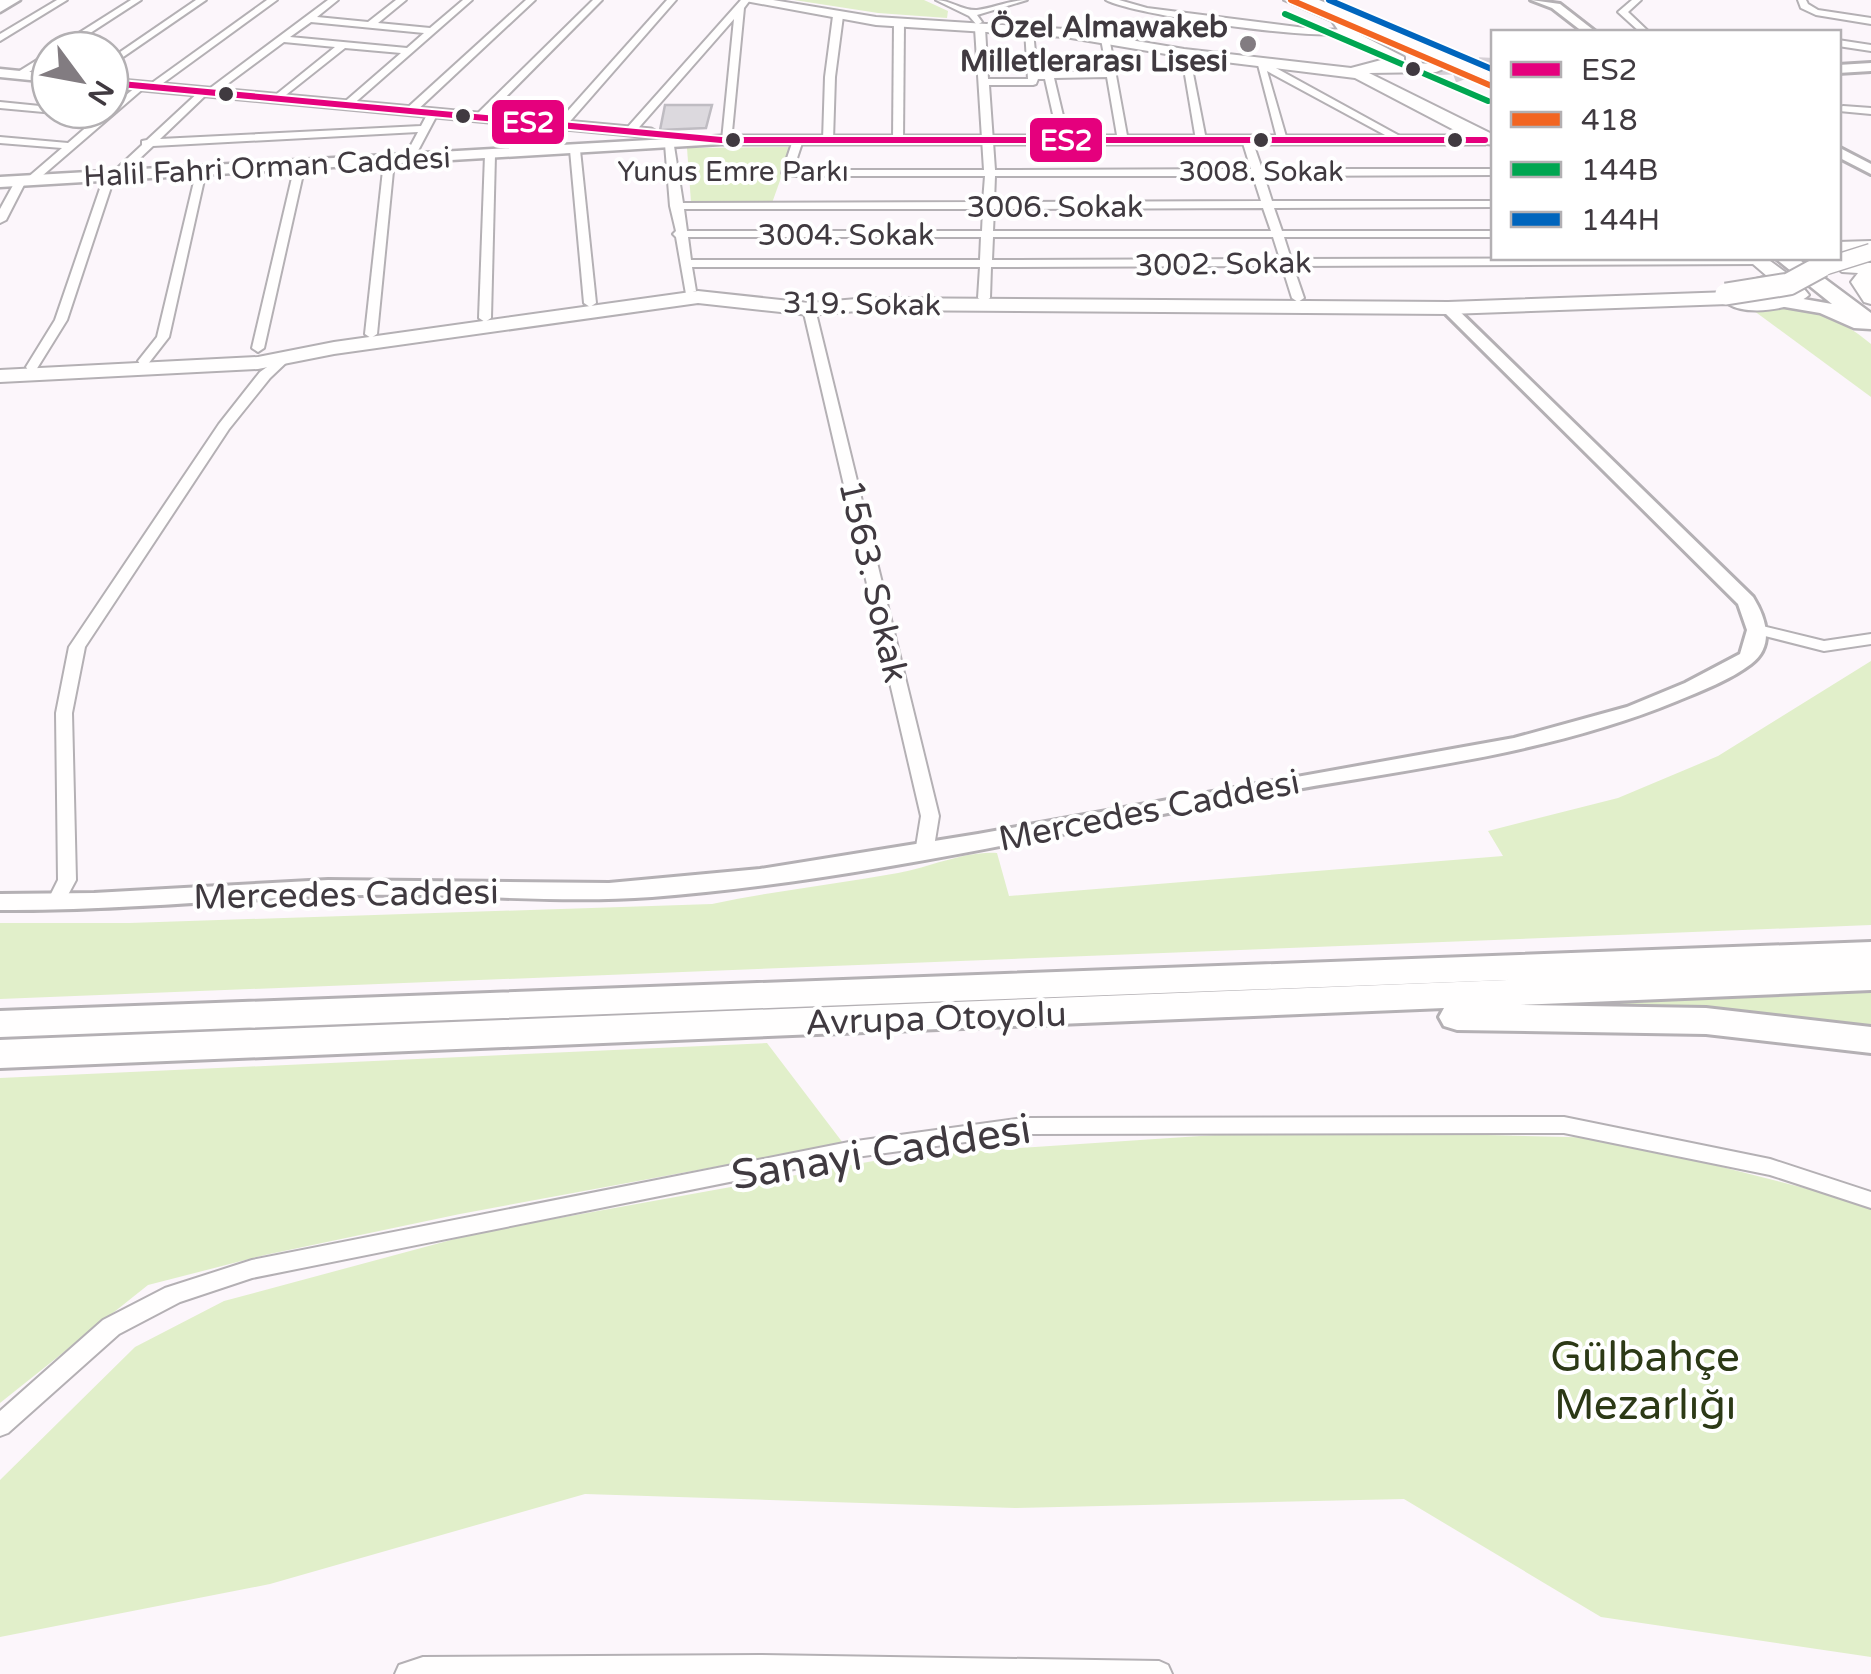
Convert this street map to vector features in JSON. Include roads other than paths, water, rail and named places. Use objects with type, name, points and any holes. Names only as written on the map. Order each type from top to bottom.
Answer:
[{"type":"highway","points":[[1306,0],[1491,76]]},
{"type":"highway","points":[[1353,35],[1491,86]]},
{"type":"highway","points":[[1445,68],[1454,80],[1491,98]]},
{"type":"highway","points":[[1777,260],[1805,264],[1871,306]]},
{"type":"highway","points":[[1805,264],[1871,322]]},
{"type":"highway","points":[[1781,292],[1825,308],[1871,332]]},
{"type":"highway","name":"Avrupa Otoyolu","points":[[0,1024],[1871,954]]},
{"type":"highway","name":"Avrupa Otoyolu","points":[[0,1054],[1871,978]]},
{"type":"highway","points":[[1113,1011],[1235,1020],[1436,1017],[1706,1021],[1871,1040]]},
{"type":"main road","points":[[1,4],[14,0]]},
{"type":"main road","points":[[779,0],[888,18],[1072,29],[1260,63],[1359,74],[1489,140]]},
{"type":"main road","points":[[1291,0],[1445,68]]},
{"type":"main road","points":[[744,1],[898,23],[977,22],[1186,50],[1380,70],[1445,68]]},
{"type":"main road","points":[[1287,60],[1383,65],[1399,60],[1353,35],[1336,17]]},
{"type":"main road","points":[[0,73],[30,76]]},
{"type":"main road","points":[[130,85],[630,131],[665,142]]},
{"type":"main road","name":"Halil Fahri Orman Caddesi","points":[[0,182],[724,140],[1489,140]]},
{"type":"main road","points":[[1728,296],[1794,288],[1857,250]]},
{"type":"main road","points":[[1765,260],[1780,278],[1781,292]]},
{"type":"main road","points":[[1837,260],[1848,268],[1871,270]]},
{"type":"main road","points":[[1871,270],[1860,282],[1871,298]]},
{"type":"main road","points":[[1531,299],[1730,288],[1781,292]]},
{"type":"main road","name":"319. Sokak","points":[[0,376],[259,362],[283,352],[371,334],[690,291],[815,302],[1728,296]]},
{"type":"main road","points":[[1556,305],[1781,292]]},
{"type":"main road","name":"319. Sokak","points":[[283,352],[698,297],[869,304],[1448,308],[1728,296]]},
{"type":"main road","name":"319. Sokak","points":[[0,367],[144,361],[259,362]]},
{"type":"street","points":[[0,38],[63,0]]},
{"type":"street","points":[[89,30],[137,0]]},
{"type":"street","points":[[130,49],[202,0]]},
{"type":"street","points":[[130,98],[273,0]]},
{"type":"street","points":[[32,367],[61,320],[112,176],[208,92],[334,0]]},
{"type":"street","points":[[370,25],[402,0]]},
{"type":"street","points":[[346,105],[468,0]]},
{"type":"street","points":[[410,110],[531,0]]},
{"type":"street","points":[[480,118],[598,0]]},
{"type":"street","points":[[561,125],[672,0]]},
{"type":"street","points":[[940,0],[977,22]]},
{"type":"street","points":[[977,22],[1023,0]]},
{"type":"street","points":[[1110,0],[1146,12],[1353,35]]},
{"type":"street","points":[[1524,0],[1564,13]]},
{"type":"street","points":[[1536,0],[1587,30]]},
{"type":"street","points":[[1637,0],[1623,12],[1644,30]]},
{"type":"street","points":[[1801,0],[1816,12],[1871,21]]},
{"type":"street","points":[[630,131],[744,1]]},
{"type":"street","points":[[724,140],[744,1]]},
{"type":"street","points":[[828,140],[838,16]]},
{"type":"street","points":[[310,19],[432,31]]},
{"type":"street","points":[[977,22],[986,82],[990,175],[984,298]]},
{"type":"street","points":[[898,23],[898,140]]},
{"type":"street","points":[[1028,30],[1032,79]]},
{"type":"street","points":[[282,39],[408,52]]},
{"type":"street","points":[[1106,39],[1123,141]]},
{"type":"street","points":[[1841,43],[1871,48]]},
{"type":"street","points":[[277,99],[343,45]]},
{"type":"street","points":[[1186,50],[1201,140]]},
{"type":"street","points":[[1260,63],[1402,140]]},
{"type":"street","points":[[1260,63],[1282,140]]},
{"type":"street","points":[[1841,69],[1871,67]]},
{"type":"street","points":[[18,75],[30,68]]},
{"type":"street","points":[[986,82],[1111,74]]},
{"type":"street","points":[[1050,76],[1064,141]]},
{"type":"street","points":[[0,105],[30,108]]},
{"type":"street","points":[[1843,109],[1871,111]]},
{"type":"street","points":[[408,160],[434,113]]},
{"type":"street","points":[[146,143],[425,129]]},
{"type":"street","points":[[0,220],[26,180],[90,130]]},
{"type":"street","points":[[0,140],[71,146]]},
{"type":"street","points":[[798,140],[787,173],[1491,172]]},
{"type":"street","points":[[1247,140],[1298,298]]},
{"type":"street","points":[[665,142],[690,291]]},
{"type":"street","points":[[575,150],[590,303]]},
{"type":"street","points":[[1841,153],[1871,170]]},
{"type":"street","points":[[485,318],[490,155]]},
{"type":"street","points":[[371,334],[389,161]]},
{"type":"street","points":[[56,902],[66,880],[64,712],[77,647],[224,427],[259,362],[300,166]]},
{"type":"street","points":[[144,361],[163,338],[200,171]]},
{"type":"street","name":"3006. Sokak","points":[[676,206],[1491,204]]},
{"type":"street","name":"3004. Sokak","points":[[680,234],[1491,234]]},
{"type":"street","name":"3002. Sokak","points":[[685,264],[1573,260]]},
{"type":"street","name":"1563. Sokak","points":[[815,302],[930,816],[924,853]]},
{"type":"street","points":[[1448,308],[1746,600],[1758,630],[1824,646],[1871,639]]},
{"type":"street","name":"Mercedes Caddesi","points":[[0,902],[371,887],[568,891],[682,887],[924,853],[1566,732],[1669,699],[1731,668],[1747,658],[1756,646],[1758,630]]},
{"type":"street","name":"Sanayi Caddesi","points":[[0,1426],[112,1327],[173,1295],[252,1269],[849,1150],[972,1130],[1078,1125],[1564,1125],[1770,1167],[1871,1200]]},
{"type":"street","points":[[408,1674],[423,1670],[760,1668],[1159,1674]]},
{"type":"tunnel","points":[[1436,67],[1475,66]]},
{"type":"tunnel","points":[[1453,74],[1475,66],[1491,67]]},
{"type":"tunnel","points":[[1840,260],[1871,262]]},
{"type":"place","name":"Özel Almawakeb Milletlerarası Lisesi","points":[[1248,44]]},
{"type":"place","name":"Yunus Emre Parkı","points":[[733,140]]},
{"type":"place","name":"3008. Sokak","points":[[1261,140]]},
{"type":"park label","name":"Gülbahçe Mezarlığı","points":[[1645,1380]]}]
